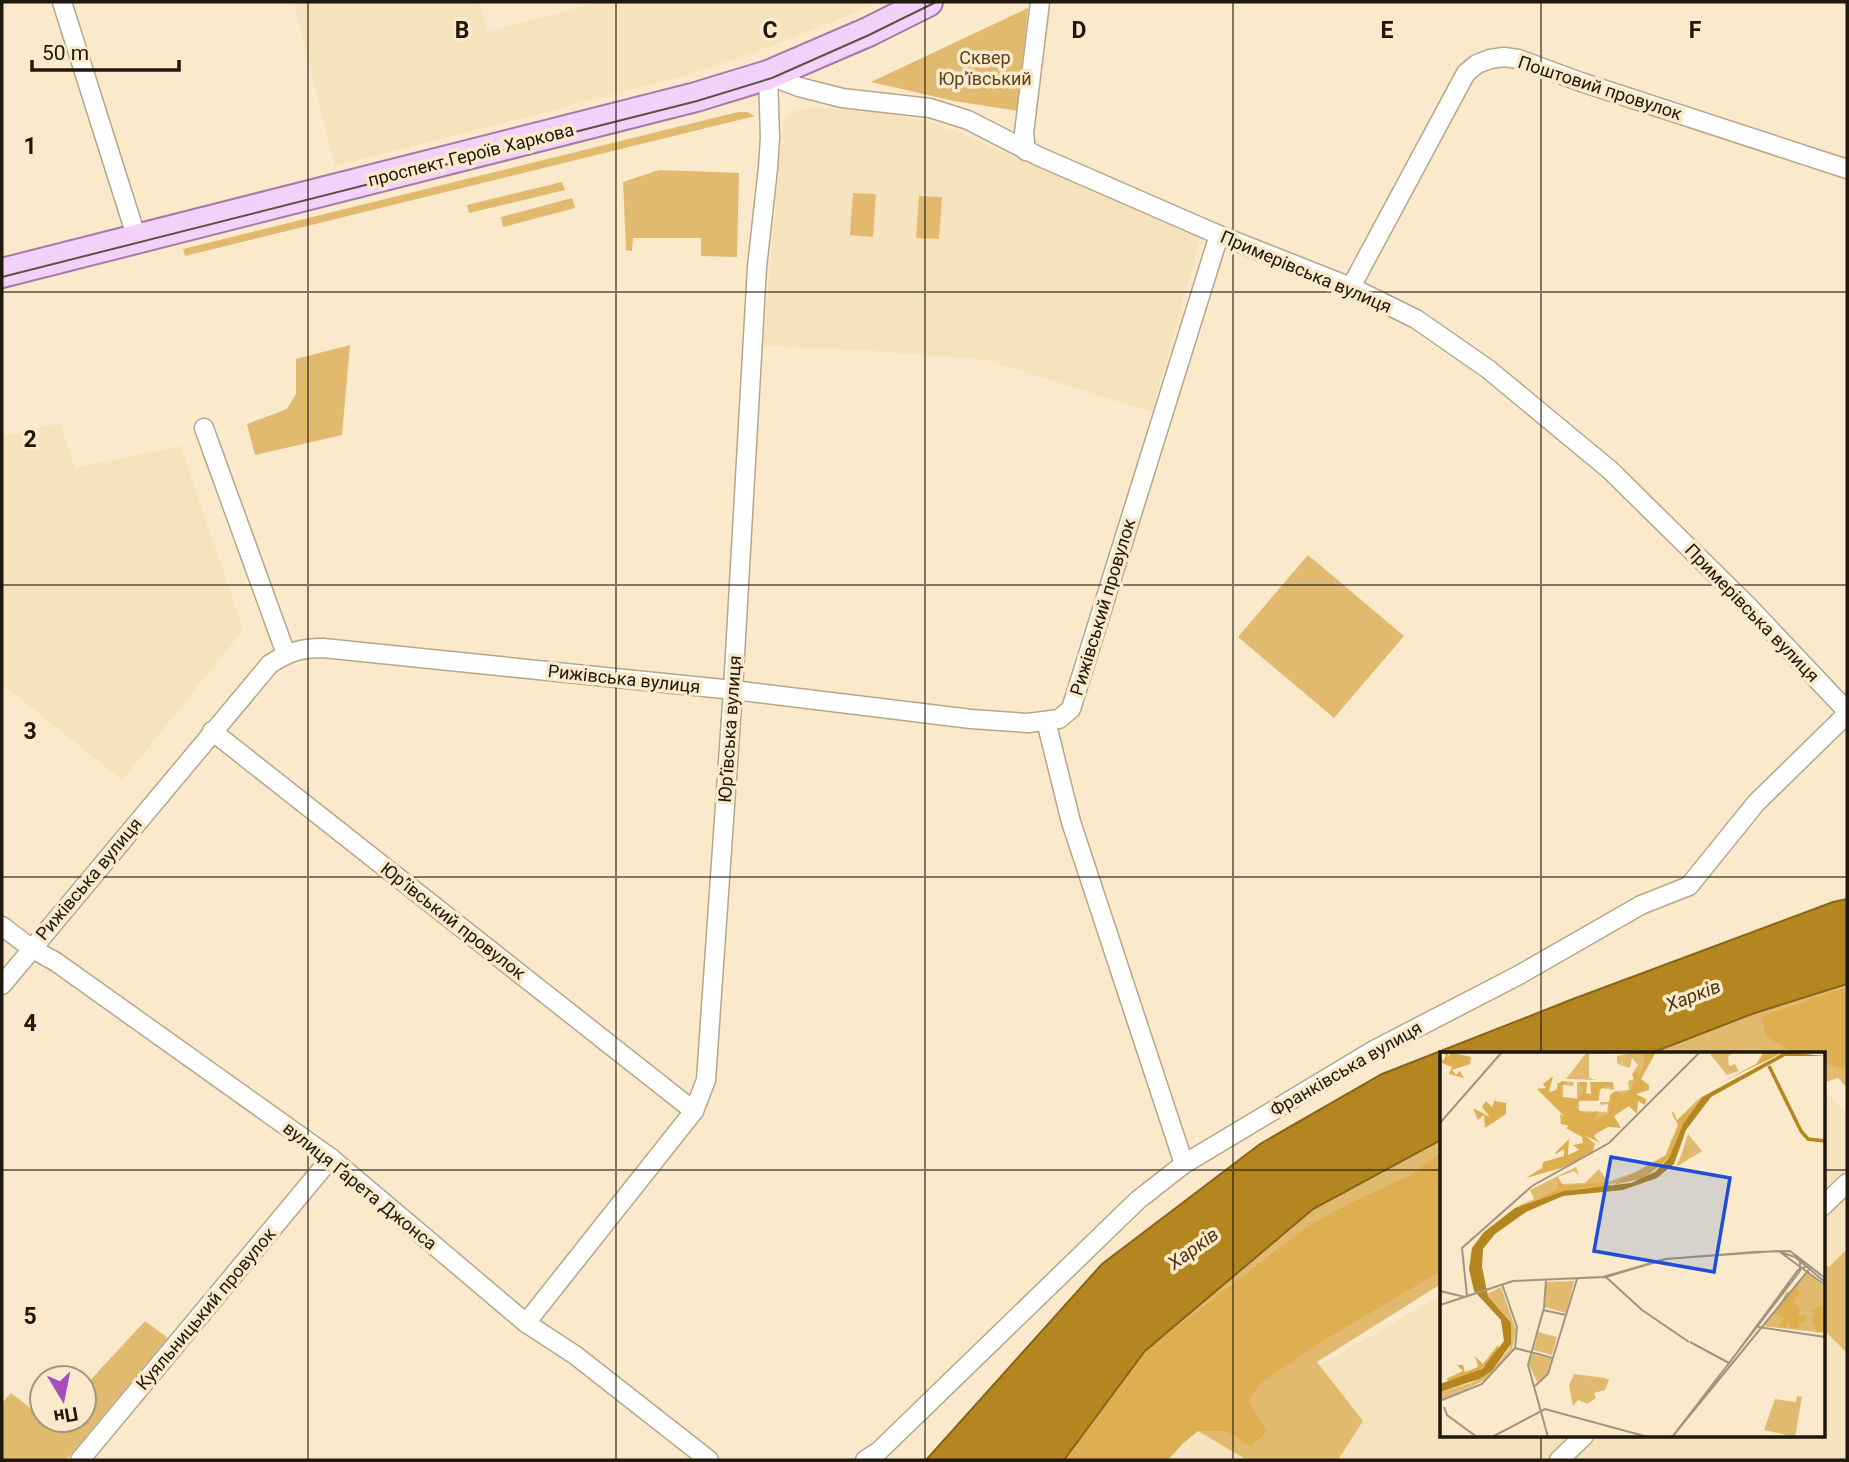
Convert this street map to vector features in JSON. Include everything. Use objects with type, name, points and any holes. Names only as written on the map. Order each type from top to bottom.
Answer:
[{"type":"main road","name":"проспект Героїв Харкова","points":[[2,273],[135,232],[696,97],[768,75],[836,46],[894,10],[928,2]]},
{"type":"street","points":[[62,2],[135,232]]},
{"type":"street","points":[[1026,151],[1024,133],[1040,2]]},
{"type":"street","name":"Поштовий провулок","points":[[1351,287],[1466,73],[1477,64],[1490,59],[1518,59],[1847,169]]},
{"type":"street","name":"Примерівська вулиця","points":[[768,75],[842,99],[930,108],[968,120],[1026,151],[1219,235],[1351,287],[1416,319],[1488,369],[1610,470],[1747,605],[1847,712]]},
{"type":"street","name":"Юр’ївська вулиця","points":[[526,1323],[694,1111],[706,1080],[733,690],[757,267],[770,138],[768,75]]},
{"type":"street","name":"Рижівський провулок","points":[[1046,721],[1059,719],[1070,709],[1219,235]]},
{"type":"street","points":[[204,428],[286,654]]},
{"type":"street","name":"Рижівська вулиця","points":[[2,985],[270,664],[286,654],[304,648],[733,690],[971,719],[1028,723],[1046,721]]},
{"type":"street","name":"Франківська вулиця","points":[[865,1460],[879,1451],[1139,1200],[1184,1164],[1374,1050],[1519,975],[1641,905],[1689,886],[1756,803],[1847,712]]},
{"type":"street","points":[[1046,721],[1071,822],[1184,1164]]},
{"type":"street","name":"Юр’ївський провулок","points":[[212,731],[694,1111]]},
{"type":"street","name":"вулиця Ґарета Джонса","points":[[2,926],[331,1158],[526,1323],[575,1356],[709,1460]]},
{"type":"street","name":"Куяльницький провулок","points":[[80,1460],[331,1158]]},
{"type":"street","points":[[1825,1204],[1847,1183]]},
{"type":"street","points":[[1559,1460],[1582,1438]]},
{"type":"shaded area","points":[[294,2],[478,2],[488,32],[598,2],[879,2],[750,54],[681,77],[335,166]]},
{"type":"shaded area","points":[[813,108],[869,111],[928,121],[1200,239],[1152,412],[987,360],[862,350],[763,346],[783,126],[793,112]]},
{"type":"shaded area","points":[[60,423],[75,468],[181,446],[243,630],[122,780],[2,684],[2,437]]},
{"type":"shaded area","points":[[1847,987],[1847,1070],[1825,1064],[1825,1052],[1792,1051],[1780,1045],[1765,1035],[1762,1016]]},
{"type":"shaded area","points":[[1825,1091],[1847,1115],[1847,1460],[1168,1460],[1198,1431],[1440,1296],[1440,1438],[1825,1438]]},
{"type":"shaded area","points":[[1440,1154],[1440,1272],[1326,1339],[1262,1382],[1248,1401],[1267,1431],[1251,1447],[1227,1431],[1198,1431],[1168,1460],[1066,1460],[1149,1348],[1307,1227],[1346,1205],[1409,1176]]},
{"type":"green space","name":"Сквер Юр'ївський","points":[[1028,8],[1018,111],[954,101],[871,82]]},
{"type":"green space","points":[[738,112],[755,116],[185,256],[183,249]]},
{"type":"green space","points":[[659,170],[739,173],[737,257],[701,256],[701,238],[633,238],[632,251],[626,250],[623,182]]},
{"type":"green space","points":[[562,182],[565,190],[469,213],[467,205]]},
{"type":"green space","points":[[853,193],[876,194],[873,237],[850,235]]},
{"type":"green space","points":[[919,196],[942,197],[939,239],[916,238]]},
{"type":"green space","points":[[572,198],[575,208],[503,227],[501,217]]},
{"type":"green space","points":[[350,345],[342,435],[255,455],[247,424],[287,409],[296,394],[296,359]]},
{"type":"green space","points":[[1308,555],[1404,636],[1334,718],[1238,637]]},
{"type":"green space","points":[[1847,984],[1847,1088],[1838,1078],[1825,1082],[1825,1052],[1654,1052],[1752,1014]]},
{"type":"green space","points":[[1440,1141],[1440,1285],[1317,1362],[1363,1421],[1338,1460],[1247,1460],[1198,1431],[1168,1460],[1064,1460],[1145,1351],[1313,1208]]},
{"type":"green space","points":[[1847,1249],[1847,1353],[1825,1331],[1825,1263],[1829,1267]]},
{"type":"green space","points":[[145,1321],[168,1338],[98,1422],[98,1372]]},
{"type":"green space","points":[[11,1393],[28,1406],[28,1434],[88,1434],[66,1460],[2,1460],[2,1403]]},
{"type":"water","name":"Харків","points":[[1847,899],[1847,984],[1752,1014],[1654,1052],[1440,1052],[1440,1141],[1313,1209],[1145,1351],[1064,1460],[926,1460],[1102,1264],[1260,1144],[1382,1074],[1833,902]]},
{"type":"tram line","points":[[2,277],[697,101],[772,78],[936,2]]}]
